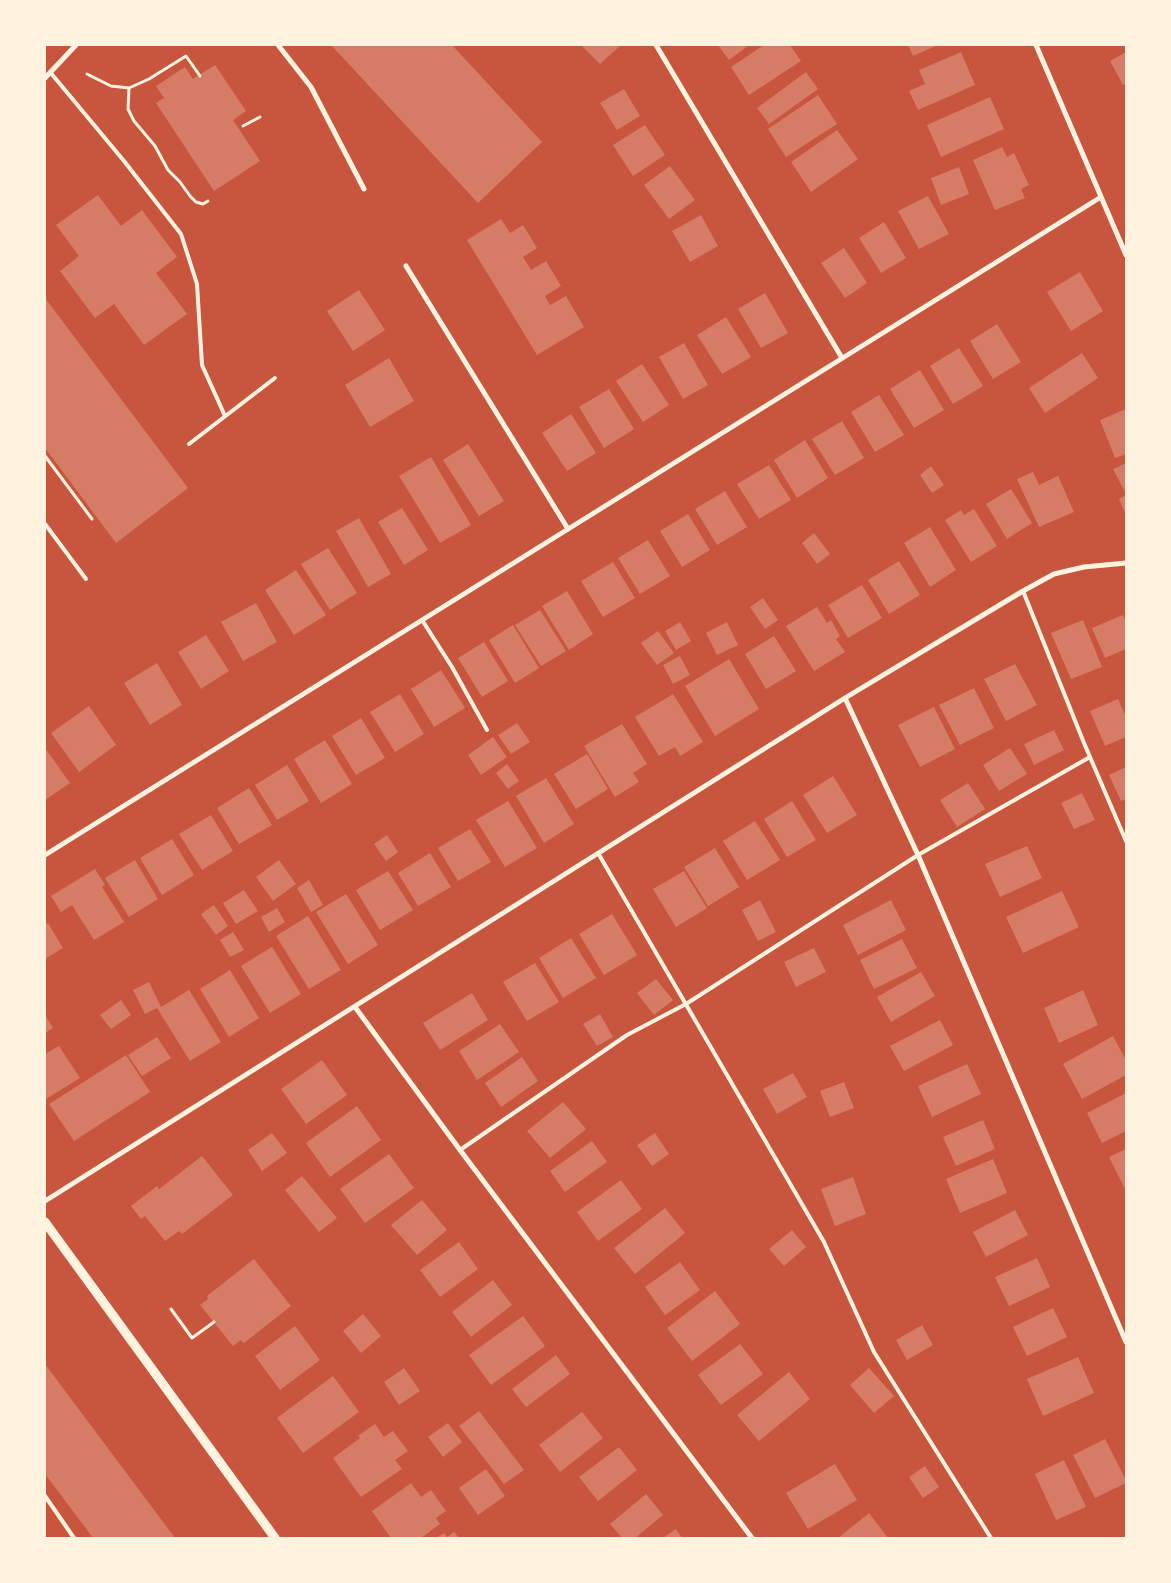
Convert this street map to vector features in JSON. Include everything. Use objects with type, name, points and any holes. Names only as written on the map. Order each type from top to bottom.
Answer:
[{"type":"street","points":[[45,78],[76,45]]},
{"type":"street","points":[[278,45],[311,86],[364,189]]},
{"type":"street","points":[[656,45],[842,358]]},
{"type":"street","points":[[1036,45],[1126,255]]},
{"type":"street","points":[[45,855],[1101,197]]},
{"type":"street","points":[[406,266],[568,529]]},
{"type":"street","points":[[45,1201],[598,852],[1023,591],[1054,574],[1084,567],[1126,563]]},
{"type":"street","points":[[846,698],[918,855],[1126,1342]]},
{"type":"street","points":[[355,1007],[460,1150],[752,1538]]},
{"type":"street","points":[[45,1222],[275,1538]]},
{"type":"lane","points":[[50,72],[124,161],[181,234],[197,284],[202,365],[225,416]]},
{"type":"lane","points":[[189,444],[275,378]]},
{"type":"lane","points":[[45,524],[86,579]]},
{"type":"lane","points":[[1023,591],[1126,841]]},
{"type":"lane","points":[[422,620],[452,667],[487,730]]},
{"type":"lane","points":[[460,1150],[627,1035],[686,1004],[918,855],[1090,757]]},
{"type":"lane","points":[[598,852],[824,1242],[874,1352],[991,1538]]},
{"type":"lane","points":[[45,1496],[74,1538]]},
{"type":"path","points":[[87,74],[111,86],[129,88],[149,79],[186,56],[200,76]]},
{"type":"path","points":[[129,88],[128,109],[134,121],[156,146],[168,170],[196,202],[203,204],[208,201]]},
{"type":"path","points":[[243,126],[260,117]]},
{"type":"path","points":[[45,456],[92,519]]},
{"type":"path","points":[[171,1309],[192,1338],[214,1322]]},
{"type":"building","points":[[331,45],[452,45],[542,142],[478,203]]},
{"type":"building","points":[[581,45],[621,45],[600,64]]},
{"type":"building","points":[[718,45],[749,45],[729,60]]},
{"type":"building","points":[[764,45],[790,45],[801,61],[749,95],[731,67]]},
{"type":"building","points":[[908,45],[938,45],[913,56]]},
{"type":"building","points":[[961,52],[975,85],[918,110],[909,91],[925,84],[919,70]]},
{"type":"building","points":[[1126,52],[1126,84],[1123,85],[1110,61]]},
{"type":"building","points":[[215,65],[246,111],[233,120],[260,161],[214,191],[156,103],[164,98],[156,86],[185,67],[193,79]]},
{"type":"building","points":[[806,72],[818,89],[769,124],[757,108]]},
{"type":"building","points":[[624,89],[640,116],[617,130],[600,103]]},
{"type":"building","points":[[818,95],[837,124],[786,157],[768,129]]},
{"type":"building","points":[[990,97],[1004,129],[941,157],[927,125]]},
{"type":"building","points":[[645,125],[665,155],[633,176],[613,145]]},
{"type":"building","points":[[837,130],[858,159],[811,192],[791,162]]},
{"type":"building","points":[[1002,147],[1007,157],[1014,153],[1029,185],[1021,189],[1025,198],[995,210],[973,160]]},
{"type":"building","points":[[670,166],[695,200],[669,219],[644,185]]},
{"type":"building","points":[[959,167],[969,194],[941,205],[931,178]]},
{"type":"building","points":[[98,195],[121,226],[142,210],[177,257],[156,273],[187,314],[144,345],[114,304],[95,318],[60,271],[79,256],[56,225]]},
{"type":"building","points":[[928,196],[949,234],[919,249],[898,211]]},
{"type":"building","points":[[701,215],[718,246],[690,262],[672,231]]},
{"type":"building","points":[[501,219],[510,233],[523,225],[537,248],[523,257],[531,270],[546,261],[561,286],[545,296],[550,305],[566,296],[584,327],[537,355],[467,240]]},
{"type":"building","points":[[884,222],[906,258],[881,273],[859,238]]},
{"type":"building","points":[[844,248],[867,283],[845,298],[821,263]]},
{"type":"building","points":[[1080,272],[1103,311],[1071,331],[1047,292]]},
{"type":"building","points":[[359,290],[385,330],[353,351],[327,311]]},
{"type":"building","points":[[765,293],[788,333],[761,348],[738,309]]},
{"type":"building","points":[[45,298],[188,488],[116,543],[45,448]]},
{"type":"building","points":[[726,317],[751,357],[722,374],[697,335]]},
{"type":"building","points":[[997,324],[1021,362],[993,379],[970,341]]},
{"type":"building","points":[[684,343],[708,385],[683,399],[659,357]]},
{"type":"building","points":[[959,348],[983,386],[953,404],[930,366]]},
{"type":"building","points":[[1082,353],[1098,378],[1045,413],[1029,388]]},
{"type":"building","points":[[389,358],[414,401],[370,427],[345,385]]},
{"type":"building","points":[[642,364],[669,405],[643,422],[616,381]]},
{"type":"building","points":[[920,370],[944,410],[914,428],[890,389]]},
{"type":"building","points":[[609,389],[634,429],[604,448],[579,407]]},
{"type":"building","points":[[879,395],[904,435],[875,452],[851,412]]},
{"type":"building","points":[[1126,409],[1126,454],[1115,458],[1100,420]]},
{"type":"building","points":[[571,414],[596,453],[567,471],[542,433]]},
{"type":"building","points":[[842,421],[864,458],[835,475],[812,439]]},
{"type":"building","points":[[805,440],[828,478],[797,498],[774,460]]},
{"type":"building","points":[[468,444],[504,501],[479,516],[443,460]]},
{"type":"building","points":[[431,457],[471,525],[440,543],[399,476]]},
{"type":"building","points":[[1126,463],[1126,494],[1113,469]]},
{"type":"building","points":[[769,465],[791,500],[759,519],[737,484]]},
{"type":"building","points":[[931,466],[944,485],[932,493],[920,475]]},
{"type":"building","points":[[1033,472],[1039,485],[1058,476],[1074,512],[1039,527],[1017,479]]},
{"type":"building","points":[[1011,489],[1032,523],[1007,539],[986,504]]},
{"type":"building","points":[[725,491],[747,527],[717,545],[695,509]]},
{"type":"building","points":[[1126,495],[1126,515],[1119,499]]},
{"type":"building","points":[[402,508],[428,550],[404,565],[378,522]]},
{"type":"building","points":[[974,509],[997,546],[971,562],[945,520],[961,510],[964,515]]},
{"type":"building","points":[[688,514],[710,550],[682,567],[660,531]]},
{"type":"building","points":[[359,518],[391,574],[368,587],[336,531]]},
{"type":"building","points":[[930,527],[956,570],[930,587],[904,543]]},
{"type":"building","points":[[814,533],[830,554],[817,564],[802,543]]},
{"type":"building","points":[[648,540],[670,576],[640,594],[618,558]]},
{"type":"building","points":[[328,548],[357,593],[330,610],[301,564]]},
{"type":"building","points":[[899,561],[920,595],[889,614],[868,580]]},
{"type":"building","points":[[613,562],[635,598],[603,617],[581,581]]},
{"type":"building","points":[[296,570],[326,615],[294,635],[265,590]]},
{"type":"building","points":[[862,585],[882,618],[848,638],[828,605]]},
{"type":"building","points":[[567,591],[593,634],[569,650],[542,606]]},
{"type":"building","points":[[763,598],[778,620],[765,629],[750,607]]},
{"type":"building","points":[[256,603],[277,642],[243,661],[221,622]]},
{"type":"building","points":[[817,607],[827,623],[831,620],[840,636],[836,639],[845,652],[814,671],[786,626]]},
{"type":"building","points":[[540,610],[566,651],[541,666],[515,625]]},
{"type":"building","points":[[1123,615],[1126,622],[1126,649],[1105,658],[1092,628]]},
{"type":"building","points":[[1083,620],[1102,667],[1071,679],[1051,633]]},
{"type":"building","points":[[680,622],[691,641],[676,650],[665,631]]},
{"type":"building","points":[[727,622],[738,645],[717,655],[706,633]]},
{"type":"building","points":[[513,625],[539,668],[515,683],[489,640]]},
{"type":"building","points":[[658,631],[674,653],[657,665],[641,643]]},
{"type":"building","points":[[206,635],[229,671],[201,689],[178,652]]},
{"type":"building","points":[[774,636],[796,671],[766,689],[745,654]]},
{"type":"building","points":[[484,642],[508,681],[482,697],[458,658]]},
{"type":"building","points":[[680,656],[690,675],[673,684],[663,665]]},
{"type":"building","points":[[729,659],[759,709],[715,736],[685,686]]},
{"type":"building","points":[[157,663],[182,705],[150,725],[124,683]]},
{"type":"building","points":[[1015,664],[1037,705],[1006,721],[984,679]]},
{"type":"building","points":[[441,670],[465,708],[434,727],[411,689]]},
{"type":"building","points":[[974,688],[994,728],[960,745],[939,705]]},
{"type":"building","points":[[400,694],[424,734],[395,752],[370,712]]},
{"type":"building","points":[[673,694],[703,742],[680,756],[675,747],[659,756],[635,717]]},
{"type":"building","points":[[1118,699],[1126,717],[1126,737],[1105,746],[1090,711]]},
{"type":"building","points":[[89,706],[116,745],[79,772],[51,733]]},
{"type":"building","points":[[934,707],[955,749],[920,767],[898,725]]},
{"type":"building","points":[[361,718],[385,758],[356,775],[332,736]]},
{"type":"building","points":[[517,723],[530,742],[511,754],[498,735]]},
{"type":"building","points":[[622,724],[647,764],[633,773],[639,782],[615,797],[584,746]]},
{"type":"building","points":[[1054,730],[1064,750],[1034,765],[1024,744]]},
{"type":"building","points":[[493,737],[507,757],[481,775],[468,755]]},
{"type":"building","points":[[325,740],[352,784],[321,803],[294,759]]},
{"type":"building","points":[[45,748],[70,783],[45,800]]},
{"type":"building","points":[[1010,748],[1027,774],[999,791],[983,765]]},
{"type":"building","points":[[587,754],[608,789],[576,809],[554,774]]},
{"type":"building","points":[[507,764],[519,781],[508,789],[496,773]]},
{"type":"building","points":[[287,765],[309,801],[277,820],[255,785]]},
{"type":"building","points":[[1126,767],[1126,799],[1121,801],[1109,775]]},
{"type":"building","points":[[833,776],[857,815],[827,833],[803,795]]},
{"type":"building","points":[[546,778],[574,824],[544,843],[516,796]]},
{"type":"building","points":[[968,783],[985,809],[957,827],[940,800]]},
{"type":"building","points":[[249,788],[272,825],[239,844],[217,808]]},
{"type":"building","points":[[1082,793],[1095,820],[1074,829],[1061,803]]},
{"type":"building","points":[[508,801],[537,848],[505,867],[476,820]]},
{"type":"building","points":[[792,801],[816,840],[787,857],[764,819]]},
{"type":"building","points":[[211,815],[233,851],[202,870],[179,834]]},
{"type":"building","points":[[755,821],[780,860],[747,880],[723,841]]},
{"type":"building","points":[[470,829],[491,862],[458,881],[438,848]]},
{"type":"building","points":[[387,835],[398,852],[386,861],[374,844]]},
{"type":"building","points":[[172,839],[194,875],[162,895],[140,858]]},
{"type":"building","points":[[1027,846],[1042,878],[1000,897],[985,864]]},
{"type":"building","points":[[715,848],[739,887],[708,906],[684,867]]},
{"type":"building","points":[[430,853],[451,887],[418,906],[398,873]]},
{"type":"building","points":[[135,860],[158,899],[129,917],[105,878]]},
{"type":"building","points":[[279,860],[296,884],[273,901],[256,877]]},
{"type":"building","points":[[95,869],[105,885],[102,887],[124,922],[94,940],[72,905],[61,912],[51,896]]},
{"type":"building","points":[[388,871],[413,910],[380,930],[356,890]]},
{"type":"building","points":[[684,871],[707,908],[676,927],[653,889]]},
{"type":"building","points":[[309,880],[323,905],[311,912],[297,888]]},
{"type":"building","points":[[244,890],[258,911],[236,924],[223,903]]},
{"type":"building","points":[[1062,891],[1079,927],[1023,953],[1006,917]]},
{"type":"building","points":[[346,894],[378,945],[348,964],[316,912]]},
{"type":"building","points":[[760,900],[776,932],[758,941],[742,910]]},
{"type":"building","points":[[891,900],[906,930],[858,955],[843,925]]},
{"type":"building","points":[[214,905],[228,926],[216,935],[201,914]]},
{"type":"building","points":[[277,908],[285,922],[269,932],[261,917]]},
{"type":"building","points":[[612,914],[637,955],[604,975],[579,934]]},
{"type":"building","points":[[308,916],[341,970],[309,989],[276,936]]},
{"type":"building","points":[[48,923],[63,948],[45,959],[45,925]]},
{"type":"building","points":[[233,932],[244,950],[230,957],[220,940]]},
{"type":"building","points":[[571,938],[596,978],[563,998],[539,958]]},
{"type":"building","points":[[902,939],[917,968],[874,989],[860,960]]},
{"type":"building","points":[[272,947],[301,994],[270,1013],[241,966]]},
{"type":"building","points":[[814,948],[826,972],[796,987],[784,962]]},
{"type":"building","points":[[535,963],[559,1002],[527,1021],[503,982]]},
{"type":"building","points":[[230,970],[259,1018],[229,1037],[200,989]]},
{"type":"building","points":[[921,972],[935,996],[891,1022],[877,997]]},
{"type":"building","points":[[656,979],[673,1000],[654,1015],[637,993]]},
{"type":"building","points":[[149,982],[161,1007],[189,990],[221,1042],[190,1061],[157,1008],[145,1014],[133,990]]},
{"type":"building","points":[[1083,990],[1098,1025],[1059,1043],[1044,1008]]},
{"type":"building","points":[[472,993],[488,1020],[440,1050],[423,1023]]},
{"type":"building","points":[[121,1000],[131,1015],[111,1029],[100,1015]]},
{"type":"building","points":[[600,1014],[613,1037],[597,1046],[583,1024]]},
{"type":"building","points":[[45,1015],[53,1028],[45,1033]]},
{"type":"building","points":[[940,1020],[953,1045],[904,1071],[890,1046]]},
{"type":"building","points":[[500,1024],[519,1052],[477,1080],[459,1051]]},
{"type":"building","points":[[1113,1036],[1126,1060],[1126,1075],[1082,1099],[1063,1064]]},
{"type":"building","points":[[157,1037],[171,1058],[142,1076],[128,1055]]},
{"type":"building","points":[[59,1046],[80,1078],[46,1099],[45,1054]]},
{"type":"building","points":[[126,1055],[150,1092],[74,1141],[49,1104]]},
{"type":"building","points":[[522,1057],[538,1081],[501,1107],[485,1083]]},
{"type":"building","points":[[322,1060],[347,1095],[306,1124],[281,1089]]},
{"type":"building","points":[[967,1064],[981,1094],[932,1117],[918,1086]]},
{"type":"building","points":[[793,1073],[807,1097],[777,1114],[763,1089]]},
{"type":"building","points":[[844,1082],[854,1108],[830,1117],[820,1091]]},
{"type":"building","points":[[1126,1093],[1126,1131],[1102,1143],[1087,1113]]},
{"type":"building","points":[[563,1102],[586,1129],[550,1158],[527,1131]]},
{"type":"building","points":[[357,1106],[381,1140],[330,1177],[306,1143]]},
{"type":"building","points":[[983,1120],[995,1149],[956,1166],[943,1137]]},
{"type":"building","points":[[272,1133],[287,1153],[262,1171],[248,1150]]},
{"type":"building","points":[[655,1133],[669,1154],[652,1166],[637,1145]]},
{"type":"building","points":[[592,1141],[607,1162],[565,1192],[550,1171]]},
{"type":"building","points":[[1126,1149],[1126,1191],[1109,1157]]},
{"type":"building","points":[[389,1154],[414,1188],[365,1223],[340,1189]]},
{"type":"building","points":[[202,1156],[233,1195],[182,1234],[179,1231],[165,1241],[145,1216],[141,1219],[131,1206],[157,1186],[159,1189]]},
{"type":"building","points":[[993,1159],[1007,1193],[960,1213],[946,1179]]},
{"type":"building","points":[[302,1176],[337,1218],[319,1232],[285,1190]]},
{"type":"building","points":[[853,1177],[866,1214],[835,1226],[821,1189]]},
{"type":"building","points":[[621,1180],[642,1209],[598,1241],[577,1212]]},
{"type":"building","points":[[422,1200],[447,1230],[417,1255],[391,1225]]},
{"type":"building","points":[[665,1208],[685,1233],[635,1274],[614,1248]]},
{"type":"building","points":[[1015,1210],[1028,1235],[986,1257],[973,1232]]},
{"type":"building","points":[[792,1230],[806,1247],[784,1266],[769,1249]]},
{"type":"building","points":[[459,1242],[478,1269],[440,1297],[420,1270]]},
{"type":"building","points":[[1037,1258],[1050,1287],[1009,1306],[995,1277]]},
{"type":"building","points":[[254,1259],[291,1306],[244,1343],[241,1340],[233,1346],[200,1305],[208,1299],[207,1296]]},
{"type":"building","points":[[680,1262],[700,1290],[665,1315],[645,1287]]},
{"type":"building","points":[[493,1280],[512,1305],[471,1337],[452,1312]]},
{"type":"building","points":[[715,1291],[740,1324],[692,1361],[667,1328]]},
{"type":"building","points":[[1053,1308],[1067,1337],[1027,1356],[1013,1327]]},
{"type":"building","points":[[363,1314],[381,1336],[361,1353],[343,1331]]},
{"type":"building","points":[[523,1316],[545,1346],[491,1385],[469,1355]]},
{"type":"building","points":[[922,1325],[933,1345],[907,1360],[896,1340]]},
{"type":"building","points":[[295,1326],[320,1360],[280,1390],[255,1356]]},
{"type":"building","points":[[740,1344],[763,1374],[721,1405],[698,1375]]},
{"type":"building","points":[[556,1355],[570,1374],[526,1407],[512,1389]]},
{"type":"building","points":[[1078,1357],[1094,1393],[1043,1416],[1027,1379]]},
{"type":"building","points":[[45,1364],[175,1538],[93,1538],[45,1474]]},
{"type":"building","points":[[404,1368],[420,1391],[399,1405],[384,1382]]},
{"type":"building","points":[[869,1368],[894,1396],[874,1413],[850,1385]]},
{"type":"building","points":[[789,1372],[810,1399],[759,1441],[737,1415]]},
{"type":"building","points":[[333,1376],[359,1412],[303,1453],[277,1418]]},
{"type":"building","points":[[479,1411],[524,1470],[504,1484],[459,1426]]},
{"type":"building","points":[[582,1412],[603,1438],[560,1472],[539,1445]]},
{"type":"building","points":[[448,1423],[462,1442],[443,1457],[428,1437]]},
{"type":"building","points":[[375,1424],[384,1437],[393,1431],[408,1451],[395,1460],[402,1469],[361,1497],[333,1458]]},
{"type":"building","points":[[1105,1439],[1126,1483],[1095,1498],[1073,1455]]},
{"type":"building","points":[[619,1447],[637,1470],[598,1501],[579,1477]]},
{"type":"building","points":[[1064,1460],[1086,1507],[1056,1520],[1035,1474]]},
{"type":"building","points":[[835,1464],[857,1500],[808,1529],[786,1493]]},
{"type":"building","points":[[925,1466],[939,1487],[923,1498],[909,1477]]},
{"type":"building","points":[[486,1469],[505,1496],[478,1515],[459,1488]]},
{"type":"building","points":[[411,1483],[421,1497],[431,1490],[446,1511],[436,1518],[440,1524],[421,1538],[391,1538],[372,1511]]},
{"type":"building","points":[[646,1494],[663,1515],[635,1538],[622,1538],[610,1524]]},
{"type":"building","points":[[869,1513],[888,1538],[838,1538]]},
{"type":"building","points":[[676,1529],[682,1538],[663,1538]]},
{"type":"building","points":[[454,1532],[459,1538],[436,1538],[444,1533],[447,1537]]}]
